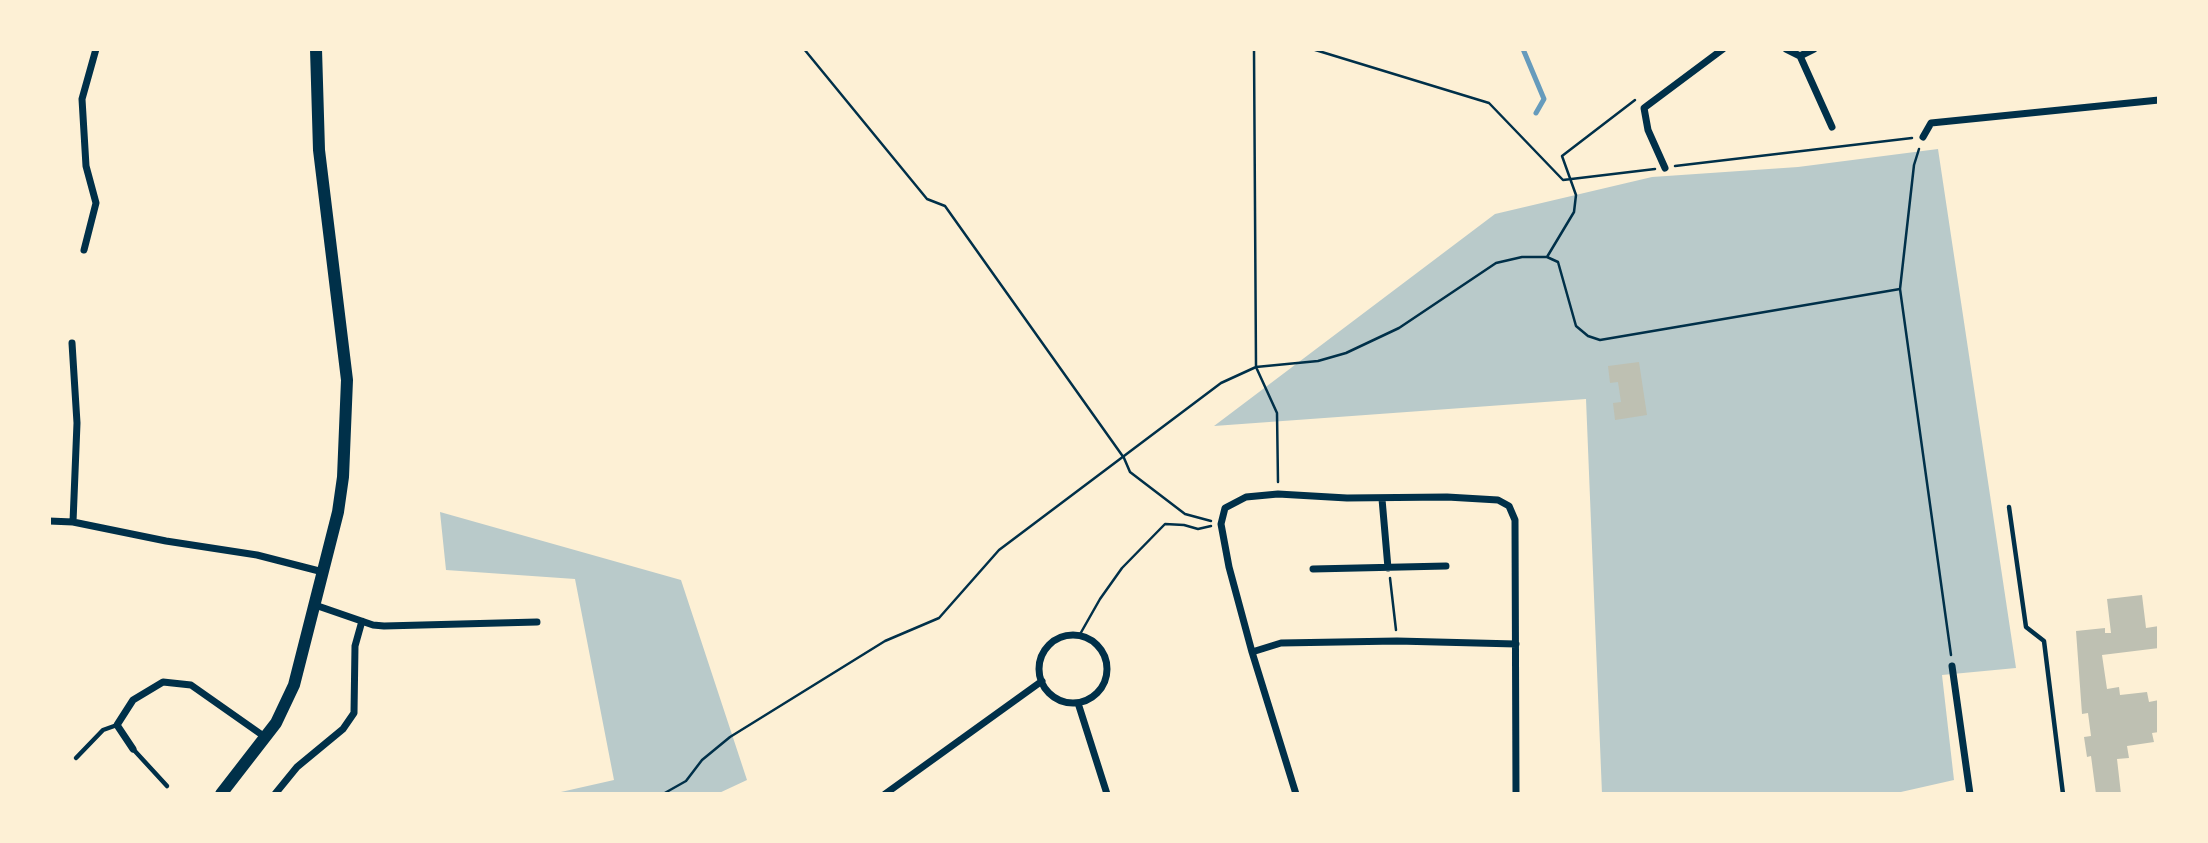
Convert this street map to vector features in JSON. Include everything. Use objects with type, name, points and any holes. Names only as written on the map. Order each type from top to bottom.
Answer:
[{"type":"street","points":[[84,250],[96,203],[86,166],[82,99],[96,49]]},
{"type":"street","points":[[221,794],[276,723],[294,685],[338,512],[343,477],[347,380],[319,150],[316,49]]},
{"type":"street","points":[[1665,168],[1648,130],[1644,108],[1723,49]]},
{"type":"street","points":[[1786,49],[1800,56],[1832,127]]},
{"type":"street","points":[[1800,56],[1814,49]]},
{"type":"street","points":[[1923,137],[1931,123],[2159,100]]},
{"type":"street","points":[[72,343],[77,423],[73,522]]},
{"type":"street","points":[[1296,794],[1252,652],[1229,567],[1221,524],[1226,509],[1246,497],[1278,494],[1382,499],[1447,497],[1498,500],[1509,506],[1515,520],[1517,794]]},
{"type":"street","points":[[1382,499],[1388,568]]},
{"type":"street","points":[[49,521],[73,522],[166,541],[257,555],[323,572]]},
{"type":"street","points":[[1313,569],[1446,566]]},
{"type":"street","points":[[315,605],[384,626],[537,622]]},
{"type":"street","points":[[275,794],[297,767],[343,729],[354,713],[355,646],[362,621]]},
{"type":"street","points":[[1069,636],[1090,639],[1098,646],[1107,665],[1103,685],[1088,700],[1078,703],[1056,698],[1047,691],[1042,681],[1041,661],[1051,644],[1069,636]]},
{"type":"street","points":[[1252,652],[1281,643],[1398,641],[1516,644]]},
{"type":"street","points":[[1952,666],[1970,794]]},
{"type":"street","points":[[885,794],[1042,681]]},
{"type":"street","points":[[133,749],[117,725],[133,700],[163,682],[191,685],[265,737]]},
{"type":"street","points":[[1078,703],[1107,794]]},
{"type":"lane","points":[[2009,507],[2026,626],[2044,641],[2063,794]]},
{"type":"lane","points":[[76,758],[103,730],[117,725]]},
{"type":"lane","points":[[133,749],[167,786]]},
{"type":"path","points":[[804,49],[927,199],[945,206],[1124,458],[1130,472],[1185,514],[1221,524]]},
{"type":"path","points":[[1254,49],[1256,367],[1276,413],[1278,494]]},
{"type":"path","points":[[1312,49],[1489,103],[1563,180],[1923,137],[1914,165],[1900,289],[1952,666]]},
{"type":"path","points":[[1547,257],[1574,212],[1576,195],[1562,156],[1637,99]]},
{"type":"path","points":[[663,794],[686,781],[702,760],[730,737],[885,641],[939,618],[999,550],[1221,383],[1256,367],[1318,361],[1346,353],[1399,328],[1496,263],[1522,257],[1547,257],[1558,262],[1576,326],[1588,336],[1600,340],[1900,289]]},
{"type":"path","points":[[1079,636],[1122,568],[1165,524],[1184,524],[1198,529],[1221,524]]},
{"type":"path","points":[[1388,568],[1398,641]]},
{"type":"shaded area","points":[[1938,149],[2016,668],[1942,675],[1954,780],[1892,794],[1602,794],[1586,399],[1214,426],[1495,214],[1652,177],[1798,167]]},
{"type":"shaded area","points":[[440,512],[681,580],[747,780],[717,794],[552,794],[614,780],[575,579],[446,570]]},
{"type":"building","points":[[1639,362],[1647,415],[1615,420],[1613,403],[1621,402],[1618,382],[1610,383],[1608,366]]},
{"type":"building","points":[[2142,595],[2146,628],[2159,626],[2159,648],[2102,655],[2107,689],[2119,687],[2120,695],[2147,692],[2149,702],[2159,700],[2159,732],[2152,733],[2154,742],[2127,746],[2129,758],[2117,759],[2121,794],[2096,794],[2091,756],[2087,757],[2084,737],[2091,736],[2088,713],[2082,714],[2076,631],[2105,628],[2105,633],[2111,633],[2107,599]]},
{"type":"waterway","points":[[1523,49],[1544,99],[1536,113]]}]
